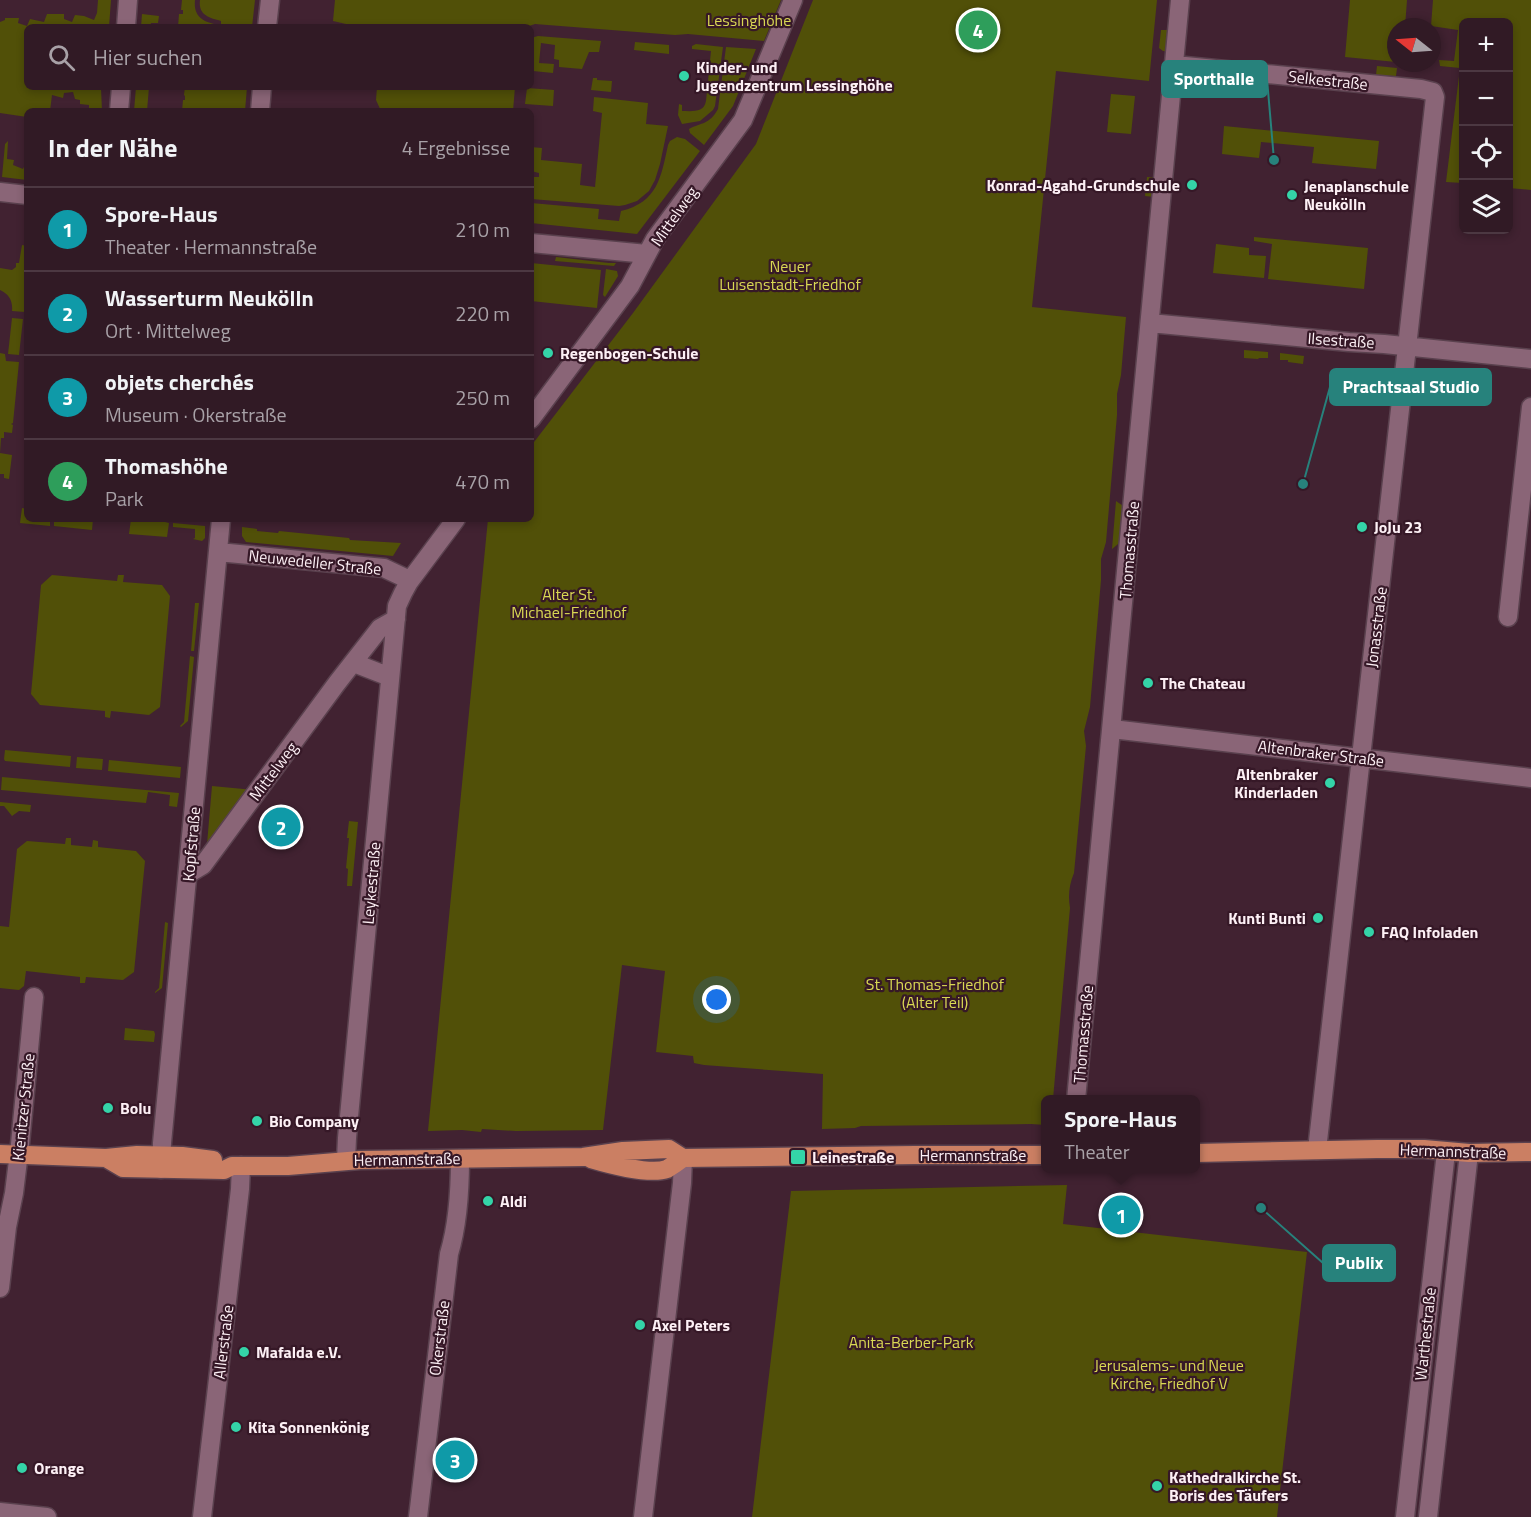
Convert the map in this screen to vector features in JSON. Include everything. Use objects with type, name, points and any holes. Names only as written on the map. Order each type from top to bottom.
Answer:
[{"type":"main road","name":"Hermannstraße","points":[[9,1155],[106,1158],[123,1168],[161,1162],[224,1170],[237,1166],[296,1166],[346,1160],[583,1157],[623,1151],[669,1149],[683,1158],[1041,1155]]},
{"type":"main road","name":"Hermannstraße","points":[[1200,1153],[1424,1149],[1469,1153],[1531,1152]]},
{"type":"street","points":[[126,24],[128,0]]},
{"type":"street","points":[[267,24],[270,0]]},
{"type":"street","name":"Mittelweg","points":[[534,415],[630,286],[662,230],[743,120],[793,0]]},
{"type":"street","name":"Thomasstraße","points":[[1076,1095],[1180,0]]},
{"type":"street","name":"Selkestraße","points":[[1175,65],[1420,89],[1432,92],[1435,104]]},
{"type":"street","points":[[119,108],[121,90]]},
{"type":"street","points":[[260,108],[262,90]]},
{"type":"street","name":"Jonasstraße","points":[[1317,1150],[1435,104]]},
{"type":"street","points":[[0,192],[24,195]]},
{"type":"street","points":[[534,243],[647,254]]},
{"type":"street","name":"Ilsestraße","points":[[1150,323],[1531,359]]},
{"type":"street","points":[[1508,617],[1531,407]]},
{"type":"street","name":"Kopfstraße","points":[[161,1162],[221,522]]},
{"type":"street","name":"Mittelweg","points":[[188,874],[203,865],[337,683],[380,628],[396,613],[402,593],[454,522]]},
{"type":"street","name":"Neuwedeller Straße","points":[[218,552],[384,568],[409,582]]},
{"type":"street","name":"Leykestraße","points":[[346,1160],[396,613]]},
{"type":"street","points":[[354,663],[390,677]]},
{"type":"street","name":"Altenbraker Straße","points":[[1112,729],[1531,778]]},
{"type":"street","name":"Kienitzer Straße","points":[[0,1288],[7,1227],[14,1193],[9,1155],[34,997]]},
{"type":"street","name":"Warthestraße","points":[[1405,1517],[1446,1152]]},
{"type":"street","name":"Warthestraße","points":[[1428,1517],[1469,1153]]},
{"type":"street","points":[[643,1517],[683,1158]]},
{"type":"street","name":"Okerstraße","points":[[418,1517],[449,1254],[459,1191],[460,1159]]},
{"type":"street","name":"Allerstraße","points":[[202,1517],[237,1216],[237,1166]]},
{"type":"street","points":[[0,1512],[47,1517]]},
{"type":"green space","points":[[98,0],[111,0],[109,24],[28,24],[30,19],[44,22],[47,14],[64,14],[64,19],[72,22],[75,15],[94,20]]},
{"type":"green space","points":[[182,0],[195,0],[198,15],[216,24],[178,24],[179,14],[183,14]]},
{"type":"green space","points":[[200,0],[255,0],[252,24],[221,24],[221,21],[203,12],[200,5]]},
{"type":"green space","name":"Lessinghöhe","points":[[335,0],[781,0],[764,41],[535,24],[346,24],[333,21]]},
{"type":"green space","points":[[813,0],[1157,0],[1149,81],[1056,71],[1032,307],[1126,317],[1117,394],[1106,542],[1101,559],[1090,707],[1084,731],[1086,746],[1074,873],[1069,890],[1070,908],[1053,1095],[1041,1095],[1041,1125],[861,1126],[822,1129],[823,1074],[704,1065],[694,1063],[693,1056],[656,1052],[665,971],[622,965],[603,1130],[428,1131],[488,522],[534,522],[534,442],[633,313],[756,144]]},
{"type":"green space","points":[[1350,0],[1407,0],[1406,18],[1387,18],[1387,61],[1345,57]]},
{"type":"green space","points":[[1433,0],[1531,0],[1531,190],[1513,188],[1513,18],[1459,18],[1459,68],[1441,66],[1441,60],[1454,61],[1458,30],[1441,27],[1441,18],[1432,18]]},
{"type":"green space","points":[[142,14],[159,16],[158,23],[141,24]]},
{"type":"green space","points":[[5,18],[19,18],[18,23],[24,25],[24,90],[101,90],[102,108],[89,108],[89,105],[80,104],[80,100],[75,99],[73,92],[64,93],[63,98],[52,95],[50,108],[24,108],[24,117],[0,113],[0,22]]},
{"type":"green space","points":[[1161,30],[1170,30],[1170,52],[1159,48]]},
{"type":"green space","points":[[534,37],[601,41],[599,52],[589,52],[582,69],[559,67],[559,60],[554,59],[555,45],[541,43],[539,63],[554,64],[553,73],[534,71]]},
{"type":"green space","points":[[635,42],[669,45],[669,54],[634,50]]},
{"type":"green space","points":[[696,44],[723,47],[715,106],[700,121],[682,124],[678,115],[679,104],[682,105],[682,111],[693,111],[703,108],[706,101],[711,51],[692,49],[692,46]]},
{"type":"green space","points":[[726,47],[756,49],[733,106],[704,145],[690,133],[689,129],[708,121],[718,109]]},
{"type":"green space","points":[[1377,66],[1387,67],[1387,72],[1396,72],[1396,76],[1376,75]]},
{"type":"green space","points":[[1459,76],[1459,183],[1446,182]]},
{"type":"green space","points":[[593,78],[612,81],[611,92],[591,90]]},
{"type":"green space","points":[[136,90],[149,90],[147,108],[134,108]]},
{"type":"green space","points":[[185,90],[247,90],[245,108],[182,108]]},
{"type":"green space","points":[[377,90],[515,90],[513,108],[380,108],[376,100]]},
{"type":"green space","points":[[527,90],[554,90],[553,106],[525,104]]},
{"type":"green space","points":[[1111,94],[1135,96],[1131,134],[1107,132]]},
{"type":"green space","points":[[594,97],[648,103],[646,124],[668,126],[660,164],[649,191],[637,201],[619,206],[534,199],[534,177],[539,177],[539,173],[534,172],[534,147],[542,148],[541,160],[582,164],[580,185],[595,187],[602,113],[593,111]]},
{"type":"green space","points":[[1224,126],[1379,141],[1376,169],[1312,163],[1314,147],[1261,142],[1259,158],[1222,154]]},
{"type":"green space","points":[[677,137],[685,139],[700,151],[637,234],[534,223],[534,203],[599,209],[598,219],[619,221],[621,211],[643,201],[656,187],[670,141]]},
{"type":"green space","points":[[8,141],[7,159],[14,160],[13,165],[23,169],[24,167],[24,180],[2,177],[5,144]]},
{"type":"green space","points":[[1147,177],[1158,178],[1155,197],[1145,196]]},
{"type":"green space","points":[[1254,237],[1368,248],[1364,289],[1268,279],[1272,244],[1254,241]]},
{"type":"green space","points":[[1216,244],[1249,248],[1249,255],[1266,256],[1264,278],[1213,273]]},
{"type":"green space","points":[[22,245],[24,245],[24,312],[12,311],[10,298],[0,290],[0,268],[12,270],[16,267],[16,263],[19,263]]},
{"type":"green space","points":[[556,257],[616,263],[614,266],[555,261]]},
{"type":"green space","points":[[534,263],[601,270],[597,308],[534,301]]},
{"type":"green space","points":[[606,269],[617,271],[618,276],[605,297],[603,295]]},
{"type":"green space","points":[[12,318],[23,319],[19,355],[8,354]]},
{"type":"green space","points":[[1244,350],[1268,352],[1268,358],[1244,358]]},
{"type":"green space","points":[[0,353],[5,354],[6,361],[19,362],[13,423],[11,424],[13,425],[12,433],[4,432],[4,438],[1,438],[0,453]]},
{"type":"green space","points":[[1280,353],[1304,356],[1303,364],[1280,360]]},
{"type":"green space","points":[[0,453],[12,455],[9,479],[4,478],[4,474],[0,474]]},
{"type":"green space","points":[[1116,501],[1126,508],[1123,540],[1112,549]]},
{"type":"green space","points":[[22,508],[24,508],[24,522],[50,522],[50,526],[20,523]]},
{"type":"green space","points":[[54,522],[93,522],[92,530],[54,526]]},
{"type":"green space","points":[[131,522],[169,523],[167,537],[129,534]]},
{"type":"green space","points":[[173,523],[205,526],[205,538],[202,541],[193,539],[195,529],[173,527]]},
{"type":"green space","points":[[242,527],[257,529],[257,531],[278,533],[279,531],[349,538],[350,540],[401,543],[393,556],[246,542],[242,536]]},
{"type":"green space","points":[[52,575],[117,581],[118,575],[124,575],[123,582],[162,585],[170,596],[160,707],[149,715],[111,711],[110,718],[105,717],[105,711],[40,705],[31,694],[41,585]]},
{"type":"green space","points":[[195,603],[199,603],[194,651],[191,651]]},
{"type":"green space","points":[[190,656],[194,657],[188,721],[181,727],[184,722]]},
{"type":"green space","points":[[5,750],[71,756],[70,767],[5,761]]},
{"type":"green space","points":[[77,757],[103,759],[102,770],[76,768]]},
{"type":"green space","points":[[109,760],[181,767],[180,778],[108,771]]},
{"type":"green space","points":[[2,777],[179,793],[177,807],[169,806],[170,795],[148,792],[146,803],[1,790]]},
{"type":"green space","points":[[212,786],[254,790],[212,845],[207,844]]},
{"type":"green space","points":[[0,802],[31,805],[30,812],[19,811],[12,816],[4,806],[0,806]]},
{"type":"green space","points":[[349,821],[358,822],[352,886],[347,886],[348,869],[346,868]]},
{"type":"green space","points":[[66,838],[71,838],[71,845],[92,847],[93,840],[98,841],[98,847],[136,851],[145,861],[134,972],[123,980],[86,977],[85,983],[80,983],[80,977],[26,971],[24,986],[19,990],[0,988],[0,926],[9,927],[17,849],[27,841],[65,844]]},
{"type":"green space","points":[[165,922],[168,923],[162,988],[155,993],[159,988]]},
{"type":"green space","points":[[125,1028],[154,1031],[154,1042],[124,1040]]},
{"type":"green space","points":[[1067,1185],[1063,1224],[1307,1252],[1277,1517],[752,1517],[791,1191]]},
{"type":"place","name":"Thomashöhe","points":[[978,30]]},
{"type":"place","name":"Kinder- und Jugendzentrum Lessinghöhe","points":[[684,76]]},
{"type":"place","name":"Sporthalle","points":[[1274,160]]},
{"type":"place","name":"Konrad-Agahd-Grundschule","points":[[1192,185]]},
{"type":"place","name":"Jenaplanschule Neukölln","points":[[1292,195]]},
{"type":"place","name":"Regenbogen-Schule","points":[[548,353]]},
{"type":"place","name":"Prachtsaal Studio","points":[[1303,484]]},
{"type":"place","name":"JoJu 23","points":[[1362,527]]},
{"type":"place","name":"The Chateau","points":[[1148,683]]},
{"type":"place","name":"Altenbraker Kinderladen","points":[[1330,783]]},
{"type":"place","name":"Wasserturm Neukölln","points":[[281,827]]},
{"type":"place","name":"Kunti Bunti","points":[[1318,918]]},
{"type":"place","name":"FAQ Infoladen","points":[[1369,932]]},
{"type":"place","name":"Bolu","points":[[108,1108]]},
{"type":"place","name":"Bio Company","points":[[257,1121]]},
{"type":"place","name":"Leinestraße","points":[[798,1157]]},
{"type":"place","name":"Aldi","points":[[488,1201]]},
{"type":"place","name":"Publix","points":[[1261,1208]]},
{"type":"place","name":"Spore-Haus","points":[[1121,1215]]},
{"type":"place","name":"Axel Peters","points":[[640,1325]]},
{"type":"place","name":"Mafalda e.V.","points":[[244,1352]]},
{"type":"place","name":"Kita Sonnenkönig","points":[[236,1427]]},
{"type":"place","name":"objets cherchés","points":[[455,1460]]},
{"type":"place","name":"Orange","points":[[22,1468]]},
{"type":"place","name":"Kathedralkirche St. Boris des Täufers","points":[[1157,1486]]},
{"type":"park label","name":"Neuer Luisenstadt-Friedhof","points":[[790,275]]},
{"type":"park label","name":"Alter St. Michael-Friedhof","points":[[569,603]]},
{"type":"park label","name":"St. Thomas-Friedhof (Alter Teil)","points":[[935,993]]},
{"type":"park label","name":"Anita-Berber-Park","points":[[911,1342]]},
{"type":"park label","name":"Jerusalems- und Neue Kirche, Friedhof V","points":[[1169,1374]]}]
